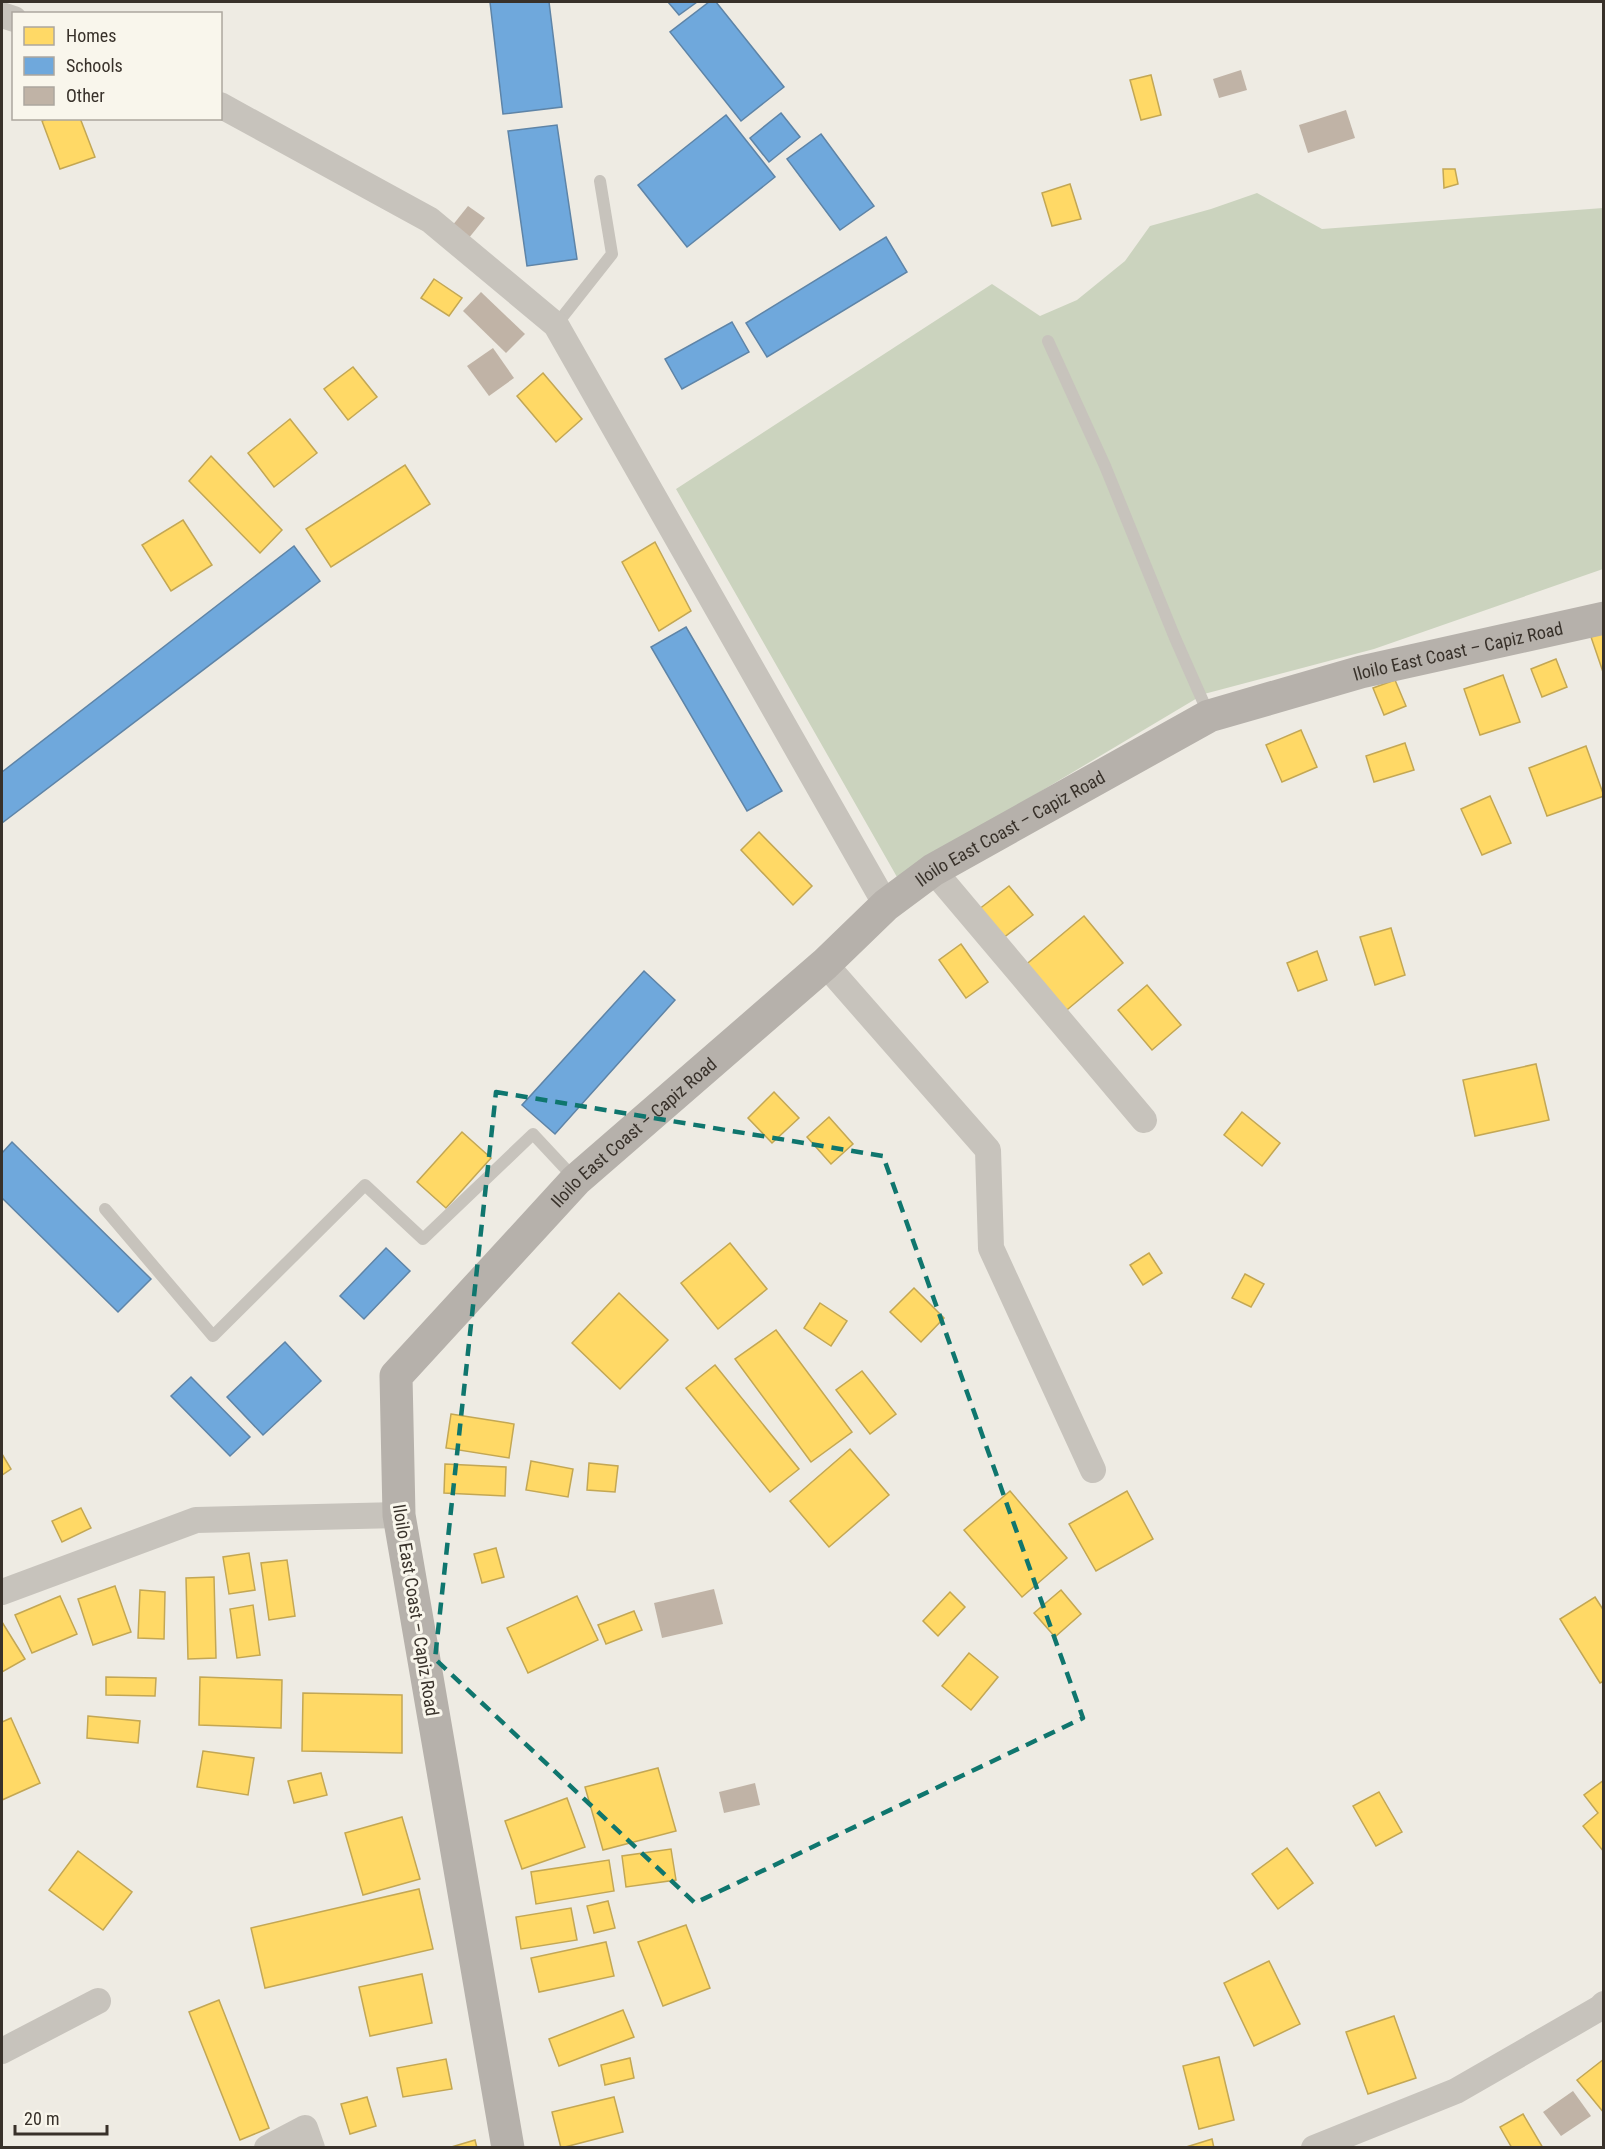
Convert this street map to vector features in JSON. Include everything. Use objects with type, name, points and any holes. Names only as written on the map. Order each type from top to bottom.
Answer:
[{"type":"main road","name":"Iloilo East Coast – Capiz Road","points":[[508,2148],[399,1515],[396,1376],[576,1180],[825,964],[886,905],[933,870],[1209,716],[1361,672],[1604,618]]},
{"type":"street","points":[[222,106],[430,220],[556,324],[886,905]]},
{"type":"street","points":[[933,870],[1144,1120]]},
{"type":"street","points":[[825,964],[988,1150],[991,1248],[1093,1470]]},
{"type":"street","points":[[2,1592],[196,1520],[399,1515]]},
{"type":"street","points":[[2,2051],[98,2001]]},
{"type":"street","points":[[1314,2148],[1456,2091],[1604,2004]]},
{"type":"street","points":[[267,2148],[305,2128],[312,2148]]},
{"type":"lane","points":[[556,324],[612,254],[600,181]]},
{"type":"lane","points":[[1048,341],[1105,466],[1209,716]]},
{"type":"lane","points":[[105,1209],[213,1336],[365,1185],[423,1239],[533,1134],[576,1180]]},
{"type":"highlighted area","points":[[496,1092],[883,1156],[1083,1718],[695,1903],[435,1659]]},
{"type":"green space","points":[[1257,193],[1322,229],[1603,208],[1603,569],[1374,649],[1204,694],[897,877],[676,489],[992,284],[1040,316],[1077,300],[1125,261],[1150,226]]},
{"type":"building: Homes","points":[[1151,75],[1161,115],[1141,120],[1130,80]]},
{"type":"building: Homes","points":[[81,120],[95,157],[60,169],[42,121]]},
{"type":"building: Homes","points":[[1443,169],[1455,169],[1458,184],[1444,188]]},
{"type":"building: Homes","points":[[1070,184],[1081,219],[1052,226],[1042,193]]},
{"type":"building: Homes","points":[[434,279],[462,298],[449,316],[421,298]]},
{"type":"building: Homes","points":[[353,367],[377,397],[348,420],[324,389]]},
{"type":"building: Homes","points":[[543,373],[582,419],[556,442],[517,396]]},
{"type":"building: Homes","points":[[290,419],[317,453],[274,487],[248,453]]},
{"type":"building: Homes","points":[[211,456],[282,530],[260,553],[189,481]]},
{"type":"building: Homes","points":[[405,465],[430,504],[331,567],[306,529]]},
{"type":"building: Homes","points":[[183,520],[212,565],[171,591],[142,545]]},
{"type":"building: Homes","points":[[655,542],[691,611],[659,631],[622,562]]},
{"type":"building: Homes","points":[[1604,632],[1604,672],[1603,672],[1591,637]]},
{"type":"building: Homes","points":[[1556,659],[1567,687],[1542,697],[1531,669]]},
{"type":"building: Homes","points":[[1503,675],[1520,722],[1480,735],[1464,689]]},
{"type":"building: Homes","points":[[1395,680],[1406,706],[1384,715],[1373,688]]},
{"type":"building: Homes","points":[[1301,730],[1317,767],[1282,782],[1266,745]]},
{"type":"building: Homes","points":[[1405,743],[1414,770],[1374,782],[1366,756]]},
{"type":"building: Homes","points":[[1586,746],[1604,796],[1547,816],[1529,768]]},
{"type":"building: Homes","points":[[1490,796],[1511,843],[1482,855],[1461,809]]},
{"type":"building: Homes","points":[[759,832],[812,886],[793,905],[741,850]]},
{"type":"building: Homes","points":[[1009,886],[1033,915],[998,942],[974,913]]},
{"type":"building: Homes","points":[[1084,916],[1123,963],[1062,1014],[1023,967]]},
{"type":"building: Homes","points":[[1391,928],[1405,975],[1375,985],[1360,937]]},
{"type":"building: Homes","points":[[961,944],[988,982],[966,998],[939,960]]},
{"type":"building: Homes","points":[[1317,951],[1327,980],[1298,991],[1287,963]]},
{"type":"building: Homes","points":[[1147,985],[1181,1025],[1152,1050],[1118,1010]]},
{"type":"building: Homes","points":[[1536,1064],[1549,1120],[1475,1136],[1463,1080]]},
{"type":"building: Homes","points":[[774,1092],[799,1118],[772,1143],[748,1118]]},
{"type":"building: Homes","points":[[1242,1112],[1280,1143],[1262,1166],[1224,1135]]},
{"type":"building: Homes","points":[[829,1117],[853,1144],[831,1164],[807,1137]]},
{"type":"building: Homes","points":[[462,1132],[491,1158],[446,1208],[417,1182]]},
{"type":"building: Homes","points":[[730,1243],[767,1289],[718,1329],[681,1283]]},
{"type":"building: Homes","points":[[1149,1253],[1162,1273],[1143,1285],[1130,1265]]},
{"type":"building: Homes","points":[[1245,1274],[1264,1284],[1251,1307],[1232,1298]]},
{"type":"building: Homes","points":[[914,1288],[944,1318],[921,1342],[890,1312]]},
{"type":"building: Homes","points":[[619,1293],[668,1340],[620,1389],[572,1343]]},
{"type":"building: Homes","points":[[820,1303],[847,1321],[831,1346],[804,1328]]},
{"type":"building: Homes","points":[[776,1330],[852,1432],[811,1462],[735,1359]]},
{"type":"building: Homes","points":[[715,1365],[799,1469],[770,1492],[686,1388]]},
{"type":"building: Homes","points":[[862,1371],[896,1414],[870,1434],[836,1390]]},
{"type":"building: Homes","points":[[451,1414],[514,1424],[509,1458],[446,1448]]},
{"type":"building: Homes","points":[[850,1449],[889,1495],[829,1547],[790,1501]]},
{"type":"building: Homes","points":[[2,1454],[11,1469],[2,1475]]},
{"type":"building: Homes","points":[[531,1461],[573,1469],[568,1497],[526,1490]]},
{"type":"building: Homes","points":[[589,1463],[618,1466],[615,1492],[587,1490]]},
{"type":"building: Homes","points":[[445,1464],[506,1467],[505,1496],[444,1493]]},
{"type":"building: Homes","points":[[1010,1491],[1067,1558],[1022,1597],[964,1530]]},
{"type":"building: Homes","points":[[1127,1491],[1153,1539],[1096,1571],[1069,1524]]},
{"type":"building: Homes","points":[[81,1508],[91,1528],[62,1542],[52,1521]]},
{"type":"building: Homes","points":[[496,1548],[504,1577],[482,1583],[474,1554]]},
{"type":"building: Homes","points":[[249,1553],[255,1590],[229,1594],[223,1557]]},
{"type":"building: Homes","points":[[287,1560],[295,1616],[269,1620],[261,1563]]},
{"type":"building: Homes","points":[[214,1577],[216,1658],[188,1659],[186,1578]]},
{"type":"building: Homes","points":[[115,1586],[131,1632],[93,1645],[78,1599]]},
{"type":"building: Homes","points":[[140,1590],[165,1592],[164,1639],[138,1638]]},
{"type":"building: Homes","points":[[1061,1590],[1081,1614],[1055,1637],[1034,1613]]},
{"type":"building: Homes","points":[[950,1592],[965,1607],[938,1636],[923,1621]]},
{"type":"building: Homes","points":[[60,1596],[77,1634],[32,1653],[15,1615]]},
{"type":"building: Homes","points":[[577,1596],[598,1640],[528,1673],[507,1628]]},
{"type":"building: Homes","points":[[1595,1597],[1604,1611],[1604,1681],[1600,1683],[1560,1619]]},
{"type":"building: Homes","points":[[253,1605],[260,1655],[237,1658],[230,1609]]},
{"type":"building: Homes","points":[[634,1611],[642,1630],[606,1644],[598,1625]]},
{"type":"building: Homes","points":[[2,1622],[25,1659],[2,1672]]},
{"type":"building: Homes","points":[[969,1653],[998,1677],[971,1710],[942,1686]]},
{"type":"building: Homes","points":[[106,1677],[156,1678],[155,1696],[106,1695]]},
{"type":"building: Homes","points":[[200,1677],[282,1680],[281,1728],[199,1725]]},
{"type":"building: Homes","points":[[303,1693],[402,1695],[402,1753],[302,1751]]},
{"type":"building: Homes","points":[[88,1716],[140,1721],[138,1743],[87,1738]]},
{"type":"building: Homes","points":[[11,1718],[40,1783],[2,1800],[2,1722]]},
{"type":"building: Homes","points":[[203,1751],[254,1758],[248,1795],[197,1787]]},
{"type":"building: Homes","points":[[658,1768],[676,1831],[603,1850],[585,1787]]},
{"type":"building: Homes","points":[[321,1773],[327,1795],[294,1803],[288,1781]]},
{"type":"building: Homes","points":[[1604,1780],[1604,1852],[1583,1826],[1598,1813],[1584,1795]]},
{"type":"building: Homes","points":[[1379,1792],[1402,1832],[1376,1846],[1353,1806]]},
{"type":"building: Homes","points":[[567,1798],[585,1847],[522,1869],[505,1821]]},
{"type":"building: Homes","points":[[402,1817],[420,1879],[363,1895],[345,1833]]},
{"type":"building: Homes","points":[[1287,1848],[1313,1883],[1278,1909],[1252,1874]]},
{"type":"building: Homes","points":[[671,1849],[676,1880],[626,1887],[622,1856]]},
{"type":"building: Homes","points":[[78,1851],[132,1892],[103,1930],[49,1890]]},
{"type":"building: Homes","points":[[609,1860],[614,1891],[536,1904],[531,1872]]},
{"type":"building: Homes","points":[[419,1889],[433,1949],[265,1988],[251,1928]]},
{"type":"building: Homes","points":[[608,1901],[615,1928],[594,1933],[587,1906]]},
{"type":"building: Homes","points":[[571,1908],[577,1940],[521,1949],[516,1917]]},
{"type":"building: Homes","points":[[686,1925],[710,1988],[663,2006],[638,1942]]},
{"type":"building: Homes","points":[[606,1942],[614,1976],[539,1992],[531,1958]]},
{"type":"building: Homes","points":[[1269,1961],[1300,2024],[1254,2046],[1224,1983]]},
{"type":"building: Homes","points":[[422,1974],[432,2023],[370,2036],[359,1987]]},
{"type":"building: Homes","points":[[219,2000],[269,2128],[240,2140],[189,2012]]},
{"type":"building: Homes","points":[[623,2010],[634,2037],[559,2066],[549,2039]]},
{"type":"building: Homes","points":[[1394,2016],[1416,2078],[1368,2094],[1346,2032]]},
{"type":"building: Homes","points":[[1219,2057],[1234,2120],[1199,2129],[1183,2066]]},
{"type":"building: Homes","points":[[630,2058],[634,2078],[605,2085],[601,2065]]},
{"type":"building: Homes","points":[[446,2059],[452,2089],[403,2097],[397,2068]]},
{"type":"building: Homes","points":[[1604,2059],[1604,2113],[1577,2080]]},
{"type":"building: Homes","points":[[367,2097],[376,2126],[350,2134],[341,2104]]},
{"type":"building: Homes","points":[[614,2097],[623,2132],[561,2148],[552,2112]]},
{"type":"building: Homes","points":[[1523,2114],[1543,2148],[1512,2148],[1500,2127]]},
{"type":"building: Homes","points":[[1212,2139],[1214,2148],[1183,2148]]},
{"type":"building: Homes","points":[[475,2140],[477,2148],[448,2148]]},
{"type":"building: Schools","points":[[490,2],[549,2],[562,107],[503,114]]},
{"type":"building: Schools","points":[[668,2],[697,2],[679,15]]},
{"type":"building: Schools","points":[[709,2],[716,2],[784,87],[741,121],[670,32]]},
{"type":"building: Schools","points":[[781,113],[800,137],[769,162],[750,138]]},
{"type":"building: Schools","points":[[726,115],[775,177],[687,247],[638,185]]},
{"type":"building: Schools","points":[[557,125],[577,259],[527,266],[508,131]]},
{"type":"building: Schools","points":[[821,134],[874,206],[840,230],[787,159]]},
{"type":"building: Schools","points":[[886,237],[907,272],[767,357],[746,323]]},
{"type":"building: Schools","points":[[732,322],[749,352],[682,389],[665,359]]},
{"type":"building: Schools","points":[[294,546],[320,581],[2,823],[2,772]]},
{"type":"building: Schools","points":[[686,627],[782,791],[747,811],[651,647]]},
{"type":"building: Schools","points":[[644,971],[675,1000],[555,1134],[522,1105]]},
{"type":"building: Schools","points":[[12,1142],[151,1279],[118,1312],[2,1198],[2,1153]]},
{"type":"building: Schools","points":[[386,1248],[410,1271],[364,1319],[340,1296]]},
{"type":"building: Schools","points":[[285,1342],[321,1381],[263,1435],[227,1397]]},
{"type":"building: Schools","points":[[191,1377],[250,1437],[230,1456],[171,1396]]},
{"type":"building: Other","points":[[1241,70],[1247,90],[1219,98],[1213,79]]},
{"type":"building: Other","points":[[1346,110],[1355,138],[1308,153],[1299,125]]},
{"type":"building: Other","points":[[468,206],[485,218],[468,239],[452,226]]},
{"type":"building: Other","points":[[481,292],[525,334],[506,353],[463,311]]},
{"type":"building: Other","points":[[493,348],[514,378],[489,396],[467,366]]},
{"type":"building: Other","points":[[714,1589],[723,1624],[662,1638],[654,1603]]},
{"type":"building: Other","points":[[755,1783],[760,1805],[724,1813],[719,1792]]},
{"type":"building: Other","points":[[1573,2091],[1591,2116],[1561,2136],[1543,2112]]}]
